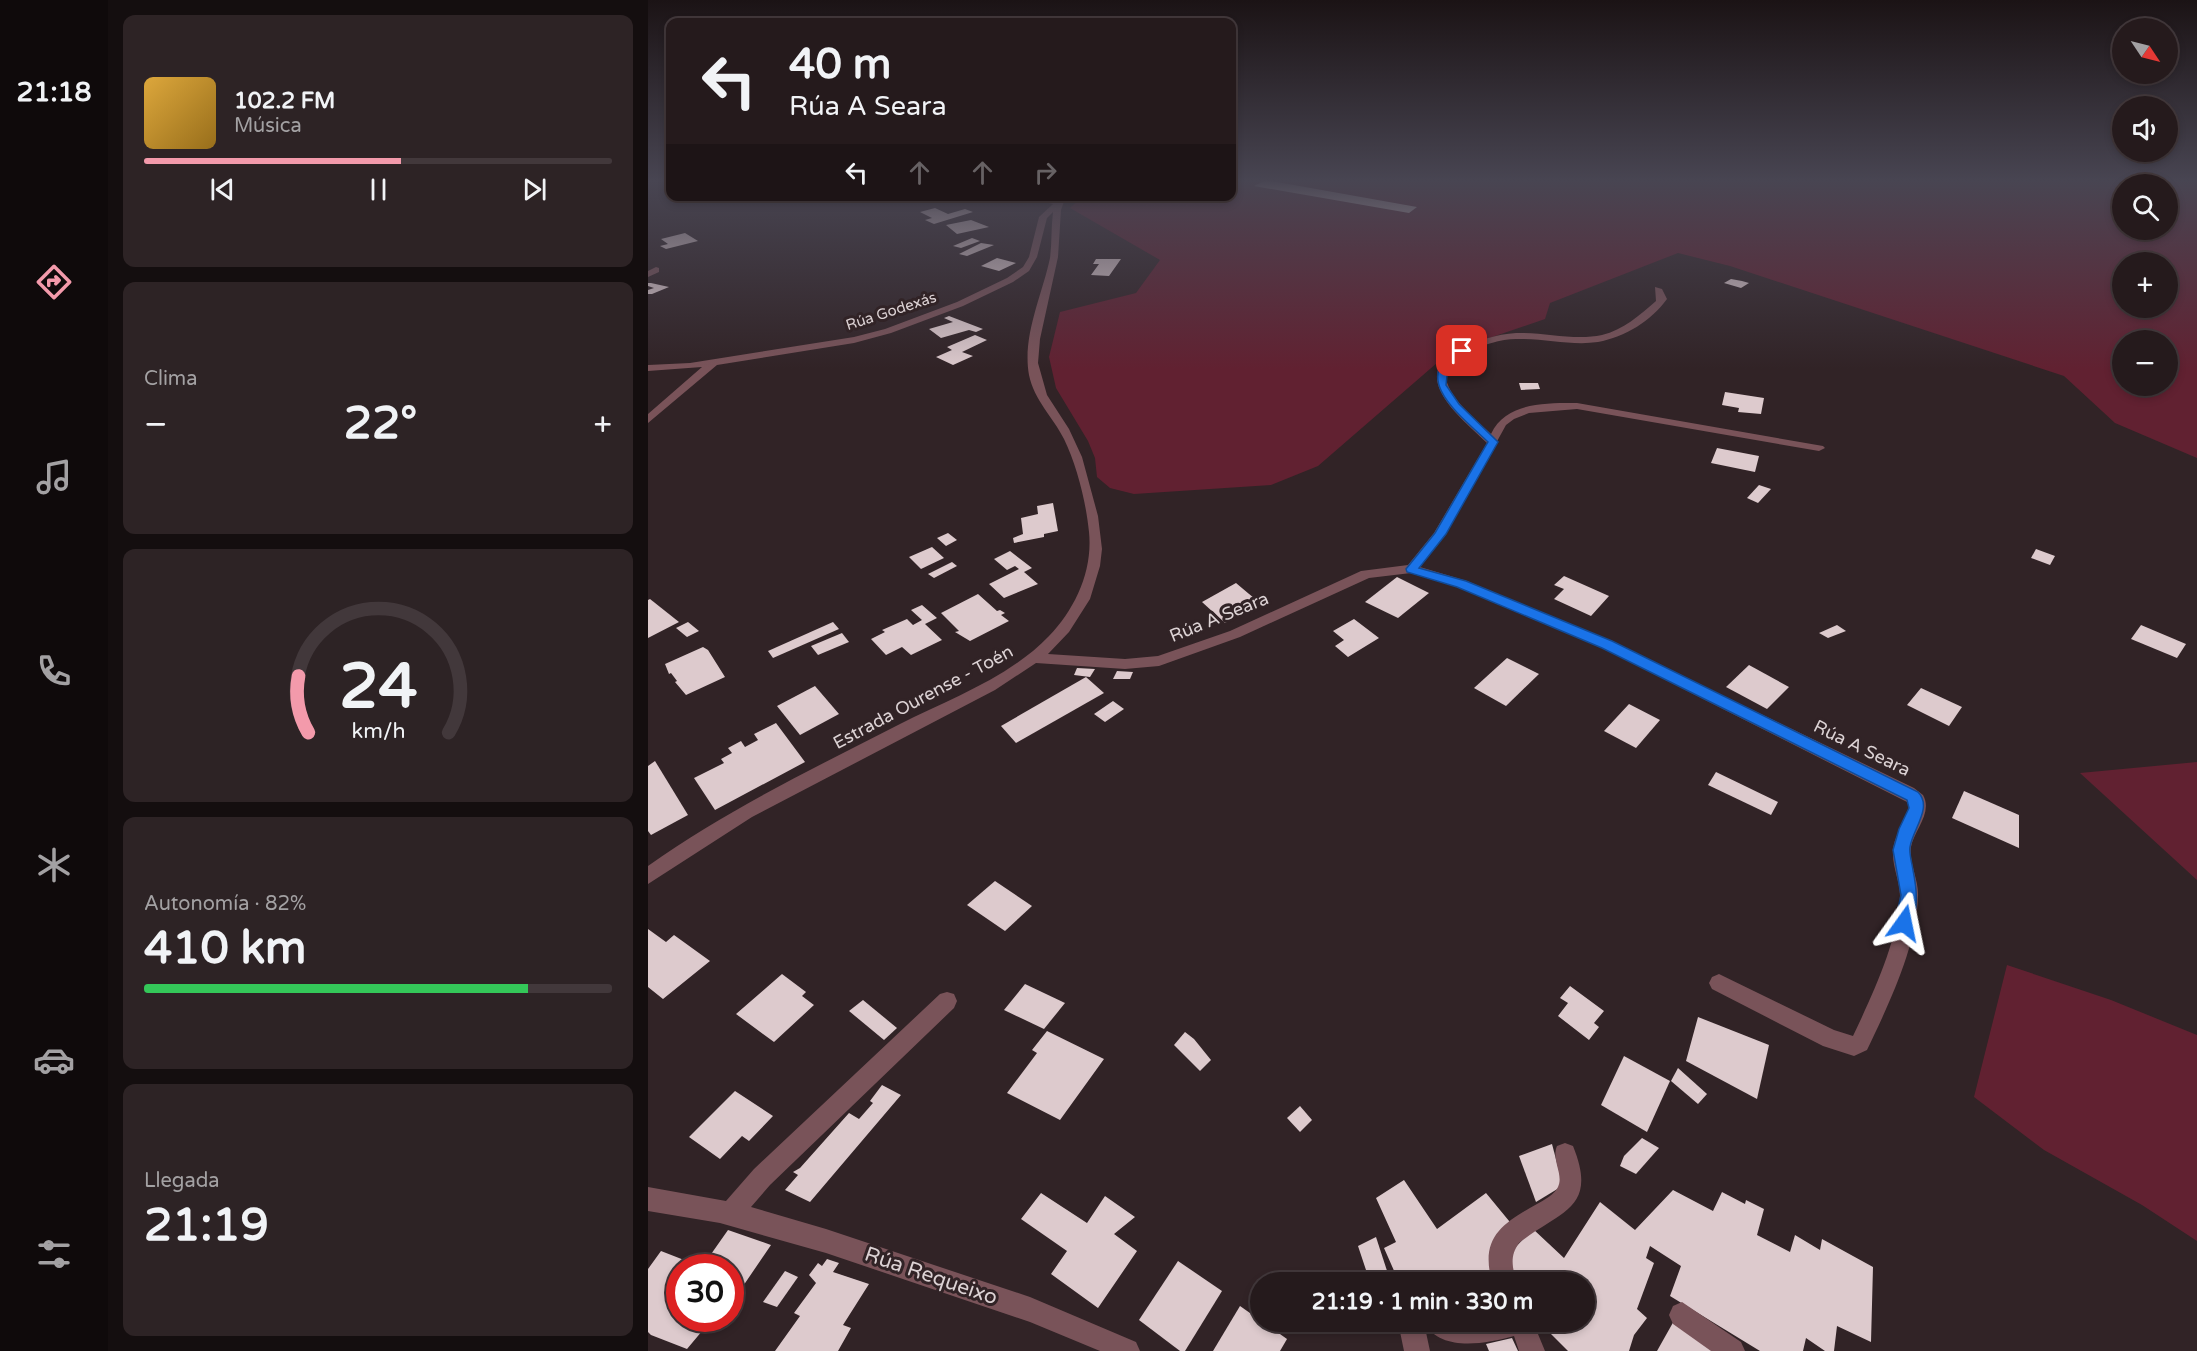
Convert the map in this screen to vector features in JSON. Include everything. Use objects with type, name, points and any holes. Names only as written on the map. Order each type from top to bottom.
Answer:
[{"type":"street","name":"Rúa Godexás","points":[[648,368],[674,368],[871,336],[923,319],[987,292],[1026,269],[1036,243]]},
{"type":"street","name":"Estrada Ourense - Toén","points":[[648,876],[719,827],[976,691],[1032,658],[1065,628],[1075,613],[1095,564],[1098,547],[1096,529],[1073,447],[1044,405],[1035,381],[1033,351],[1056,243]]},
{"type":"street","points":[[1493,442],[1455,406],[1444,390],[1441,373],[1451,357],[1472,347],[1512,336],[1587,339],[1610,336],[1633,325],[1659,303],[1662,298],[1658,289]]},
{"type":"street","points":[[648,420],[714,362]]},
{"type":"street","points":[[1412,569],[1440,534],[1493,442],[1501,423],[1509,416],[1542,408],[1577,405],[1819,448]]},
{"type":"street","name":"Rúa A Seara","points":[[1032,658],[1125,664],[1159,661],[1235,634],[1366,574],[1412,569],[1451,580],[1607,645],[1908,793],[1917,800],[1917,808],[1907,829],[1901,850],[1909,903],[1884,986],[1860,1043],[1854,1046],[1830,1039],[1719,983]]},
{"type":"street","points":[[732,1212],[762,1177],[947,1001]]},
{"type":"street","points":[[1499,1272],[1499,1259],[1502,1248],[1512,1234],[1525,1221],[1563,1200],[1569,1193],[1570,1177],[1565,1154]]},
{"type":"street","name":"Rúa Requeixo","points":[[648,1199],[732,1212],[808,1234],[1024,1307],[1127,1351]]},
{"type":"street","points":[[1682,1315],[1732,1351]]},
{"type":"street","points":[[1413,1332],[1416,1351]]},
{"type":"street","points":[[1444,1332],[1453,1337],[1463,1338],[1484,1332]]},
{"type":"street","points":[[1523,1332],[1532,1351]]},
{"type":"shaded area","points":[[1131,243],[2197,243],[2197,458],[2115,423],[2064,376],[1730,266],[1678,253],[1550,303],[1545,319],[1460,348],[1445,356],[1318,466],[1271,485],[1134,494],[1110,488],[1097,477],[1095,458],[1088,441],[1056,388],[1049,357],[1060,312],[1136,293],[1160,260]]},
{"type":"shaded area","points":[[2197,762],[2197,880],[2080,773]]},
{"type":"shaded area","points":[[2007,965],[2111,1000],[2197,1035],[2197,1241],[2142,1205],[2044,1150],[1974,1097]]},
{"type":"building","points":[[690,243],[666,249],[660,246]]},
{"type":"building","points":[[960,243],[974,243],[961,248],[953,246]]},
{"type":"building","points":[[981,243],[994,245],[967,256],[959,254]]},
{"type":"building","points":[[997,258],[1016,263],[999,271],[981,266]]},
{"type":"building","points":[[1096,259],[1121,259],[1109,276],[1091,275],[1099,264],[1093,264]]},
{"type":"building","points":[[1731,279],[1749,283],[1741,288],[1724,283]]},
{"type":"building","points":[[648,283],[669,287],[648,294],[648,290],[654,288],[648,286]]},
{"type":"building","points":[[949,316],[983,329],[976,332],[969,330],[941,338],[929,329],[953,322],[944,318]]},
{"type":"building","points":[[975,335],[987,340],[962,352],[973,356],[953,365],[936,357],[952,350],[947,347]]},
{"type":"building","points":[[1519,383],[1538,383],[1540,389],[1521,390]]},
{"type":"building","points":[[1725,392],[1764,398],[1761,414],[1738,412],[1739,408],[1722,405]]},
{"type":"building","points":[[1717,448],[1759,456],[1755,472],[1711,463]]},
{"type":"building","points":[[1759,485],[1771,489],[1758,503],[1747,498]]},
{"type":"building","points":[[1053,503],[1058,531],[1044,534],[1044,537],[1014,543],[1013,538],[1023,534],[1021,518],[1038,514],[1037,506]]},
{"type":"building","points":[[948,533],[957,540],[946,546],[937,538]]},
{"type":"building","points":[[932,547],[944,558],[921,569],[909,557]]},
{"type":"building","points":[[2036,549],[2055,556],[2050,565],[2031,558]]},
{"type":"building","points":[[1010,551],[1032,568],[1024,572],[1038,584],[1004,598],[989,584],[1019,569],[1015,566],[1007,570],[994,559]]},
{"type":"building","points":[[952,562],[957,566],[934,578],[928,574]]},
{"type":"building","points":[[1564,576],[1609,596],[1591,616],[1554,599],[1564,589],[1554,585]]},
{"type":"building","points":[[1397,577],[1429,593],[1398,618],[1365,602]]},
{"type":"building","points":[[1236,583],[1261,604],[1225,623],[1202,602]]},
{"type":"building","points":[[978,594],[997,611],[1005,613],[1001,615],[1009,621],[970,641],[955,632],[959,631],[941,613]]},
{"type":"building","points":[[650,599],[679,622],[648,638],[648,600]]},
{"type":"building","points":[[922,605],[937,618],[925,624],[942,640],[911,655],[902,647],[886,655],[871,639],[885,632],[882,630],[907,619],[913,625],[922,620],[911,610]]},
{"type":"building","points":[[1354,619],[1379,638],[1348,657],[1335,646],[1344,640],[1333,631]]},
{"type":"building","points":[[688,622],[699,631],[687,637],[676,628]]},
{"type":"building","points":[[833,622],[839,629],[773,658],[768,651]]},
{"type":"building","points":[[1837,625],[1846,631],[1828,638],[1819,633]]},
{"type":"building","points":[[2141,625],[2186,644],[2177,658],[2131,639]]},
{"type":"building","points":[[842,633],[849,642],[818,655],[811,646]]},
{"type":"building","points":[[703,647],[708,650],[725,677],[686,695],[671,673],[669,674],[665,664]]},
{"type":"building","points":[[1507,658],[1539,674],[1506,706],[1474,688]]},
{"type":"building","points":[[1749,665],[1789,687],[1767,709],[1726,687]]},
{"type":"building","points":[[1077,668],[1095,669],[1090,677],[1074,675]]},
{"type":"building","points":[[1117,671],[1133,672],[1130,679],[1113,679]]},
{"type":"building","points":[[1086,677],[1104,693],[1016,743],[1001,726]]},
{"type":"building","points":[[815,686],[839,714],[800,735],[777,706]]},
{"type":"building","points":[[1921,688],[1962,707],[1949,726],[1907,705]]},
{"type":"building","points":[[1113,701],[1124,709],[1105,722],[1094,714]]},
{"type":"building","points":[[1629,704],[1660,720],[1636,748],[1604,731]]},
{"type":"building","points":[[776,723],[805,762],[715,810],[694,778],[724,763],[721,759],[732,753],[728,748],[741,741],[745,747],[758,740],[754,734]]},
{"type":"building","points":[[655,761],[688,815],[651,835],[648,831],[648,766]]},
{"type":"building","points":[[1716,772],[1778,802],[1771,815],[1708,785]]},
{"type":"building","points":[[1964,791],[2019,815],[2019,848],[1952,818]]},
{"type":"building","points":[[995,881],[1032,906],[1005,931],[967,905]]},
{"type":"building","points":[[648,929],[666,942],[674,935],[710,961],[663,999],[648,987]]},
{"type":"building","points":[[782,974],[806,992],[802,996],[814,1005],[774,1042],[736,1014]]},
{"type":"building","points":[[1025,984],[1065,1003],[1044,1029],[1004,1010]]},
{"type":"building","points":[[1570,986],[1604,1011],[1594,1023],[1599,1027],[1589,1040],[1558,1016],[1568,1003],[1560,998]]},
{"type":"building","points":[[863,1000],[897,1028],[884,1040],[849,1011]]},
{"type":"building","points":[[1698,1017],[1769,1045],[1757,1099],[1686,1061]]},
{"type":"building","points":[[1047,1031],[1104,1059],[1060,1120],[1007,1093],[1037,1053],[1032,1050]]},
{"type":"building","points":[[1185,1032],[1194,1039],[1211,1060],[1200,1071],[1174,1045]]},
{"type":"building","points":[[1624,1056],[1670,1081],[1647,1132],[1601,1105]]},
{"type":"building","points":[[1678,1068],[1707,1094],[1698,1104],[1671,1081]]},
{"type":"building","points":[[882,1085],[901,1095],[810,1202],[785,1190],[798,1175],[793,1172],[800,1168],[849,1113],[859,1119],[873,1103],[870,1101]]},
{"type":"building","points":[[735,1091],[773,1116],[749,1141],[742,1136],[720,1159],[689,1137]]},
{"type":"building","points":[[1300,1106],[1312,1120],[1300,1132],[1287,1118]]},
{"type":"building","points":[[1642,1138],[1659,1148],[1636,1174],[1620,1166],[1624,1156]]},
{"type":"building","points":[[1552,1144],[1562,1182],[1559,1188],[1536,1202],[1519,1156]]},
{"type":"building","points":[[1404,1180],[1437,1229],[1486,1193],[1514,1227],[1500,1262],[1491,1272],[1395,1272],[1384,1248],[1396,1242],[1376,1198]]},
{"type":"building","points":[[1673,1190],[1713,1211],[1722,1192],[1745,1204],[1746,1200],[1764,1209],[1757,1235],[1790,1252],[1795,1235],[1820,1250],[1822,1239],[1873,1267],[1871,1342],[1837,1326],[1834,1351],[1825,1351],[1806,1338],[1803,1351],[1760,1351],[1670,1296],[1681,1266],[1650,1246],[1646,1258],[1654,1263],[1637,1309],[1647,1318],[1634,1335],[1629,1351],[1568,1351],[1549,1332],[1595,1332],[1595,1272],[1511,1272],[1511,1252],[1533,1229],[1564,1258],[1600,1202],[1635,1230]]},
{"type":"building","points":[[1041,1193],[1087,1223],[1105,1196],[1135,1217],[1114,1234],[1137,1251],[1098,1308],[1051,1274],[1067,1251],[1021,1219]]},
{"type":"building","points":[[728,1230],[771,1245],[744,1285],[744,1254],[711,1254]]},
{"type":"building","points":[[1376,1237],[1387,1272],[1367,1272],[1358,1246]]},
{"type":"building","points":[[661,1251],[669,1254],[666,1254],[666,1332],[701,1332],[687,1349],[648,1332],[648,1269]]},
{"type":"building","points":[[827,1259],[839,1263],[833,1272],[869,1284],[843,1325],[851,1328],[838,1351],[775,1351],[800,1316],[794,1313],[816,1283],[809,1275],[818,1263],[822,1266]]},
{"type":"building","points":[[1178,1261],[1222,1291],[1185,1351],[1180,1351],[1139,1320]]},
{"type":"building","points":[[785,1271],[798,1277],[777,1307],[763,1302]]},
{"type":"building","points":[[1240,1306],[1250,1313],[1250,1332],[1277,1332],[1287,1339],[1280,1351],[1213,1351]]},
{"type":"building","points":[[1675,1319],[1716,1351],[1657,1351]]},
{"type":"building","points":[[1512,1338],[1518,1351],[1489,1351],[1486,1344]]},
{"type":"route","points":[[1462,351],[1451,357],[1443,367],[1442,385],[1446,396],[1493,442],[1440,534],[1412,569],[1462,584],[1607,645],[1664,671],[1913,796],[1918,804],[1901,850],[1910,895],[1904,923]]}]
